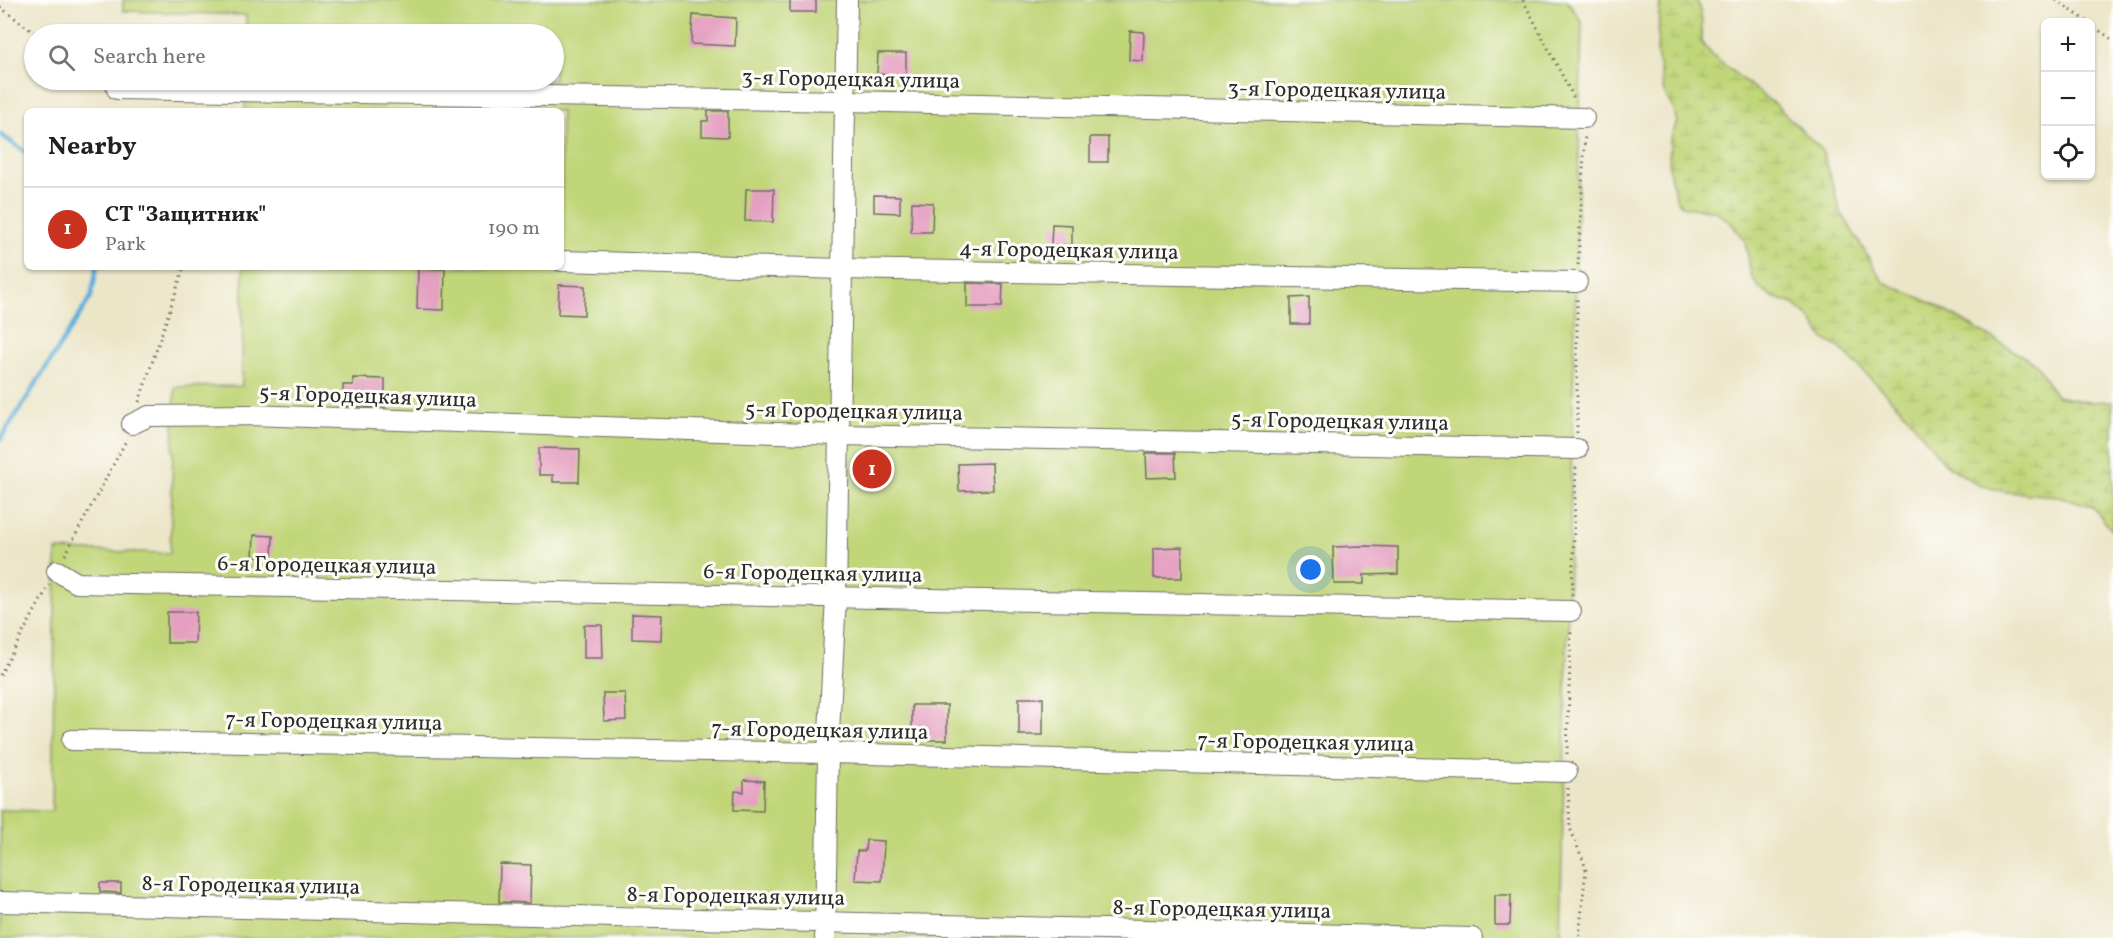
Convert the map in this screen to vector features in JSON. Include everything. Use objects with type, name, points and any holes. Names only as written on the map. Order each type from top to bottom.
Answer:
[{"type":"street","points":[[825,930],[828,753],[836,596],[847,0]]},
{"type":"street","name":"3-я Городецкая улица","points":[[178,90],[846,101],[1584,118]]},
{"type":"street","name":"4-я Городецкая улица","points":[[564,261],[842,270],[1577,282]]},
{"type":"street","name":"5-я Городецкая улица","points":[[132,424],[149,416],[249,416],[839,435],[1576,449]]},
{"type":"street","name":"6-я Городецкая улица","points":[[57,571],[78,583],[1571,611]]},
{"type":"street","name":"7-я Городецкая улица","points":[[72,740],[828,753],[1567,772]]},
{"type":"street","name":"8-я Городецкая улица","points":[[0,902],[825,930],[1472,938]]},
{"type":"path","points":[[2056,0],[2082,18]]},
{"type":"path","points":[[0,7],[24,25]]},
{"type":"path","points":[[2095,27],[2113,40]]},
{"type":"path","points":[[0,675],[124,448],[183,270]]},
{"type":"green space","points":[[123,0],[1567,0],[1582,22],[1560,938],[0,938],[0,810],[52,811],[56,550],[170,553],[175,387],[242,386],[243,270],[564,270],[564,108],[245,108],[246,90],[564,90],[564,24],[246,24],[246,15],[123,11]]},
{"type":"green space","points":[[1660,0],[1697,0],[1702,19],[1701,42],[1715,58],[1778,107],[1822,150],[1841,212],[1883,282],[1936,305],[2036,364],[2056,396],[2088,402],[2113,401],[2113,532],[2092,506],[2058,496],[2007,492],[1978,485],[1945,464],[1906,414],[1840,348],[1824,339],[1810,318],[1794,304],[1773,297],[1759,288],[1751,275],[1745,241],[1731,223],[1715,211],[1685,207],[1677,201],[1669,170],[1670,140],[1677,122],[1674,110],[1664,93],[1657,52]]},
{"type":"building","points":[[790,0],[816,0],[816,12],[790,12]]},
{"type":"building","points":[[693,15],[736,18],[735,46],[691,44]]},
{"type":"building","points":[[1130,31],[1144,32],[1143,61],[1129,60]]},
{"type":"building","points":[[878,53],[906,53],[906,75],[877,74]]},
{"type":"building","points":[[708,111],[728,111],[728,137],[702,136],[702,121],[708,121]]},
{"type":"building","points":[[1090,137],[1108,137],[1108,162],[1090,162]]},
{"type":"building","points":[[746,189],[774,189],[773,222],[745,221]]},
{"type":"building","points":[[874,195],[900,196],[900,213],[874,212]]},
{"type":"building","points":[[912,202],[933,203],[932,232],[911,232]]},
{"type":"building","points":[[1052,224],[1072,225],[1072,245],[1051,245]]},
{"type":"building","points":[[418,270],[445,270],[444,310],[417,309]]},
{"type":"building","points":[[967,283],[1003,284],[1002,307],[967,307]]},
{"type":"building","points":[[559,285],[585,286],[584,315],[558,314]]},
{"type":"building","points":[[1309,297],[1309,324],[1291,324],[1291,298]]},
{"type":"building","points":[[353,378],[385,379],[385,408],[343,406],[343,385],[353,385]]},
{"type":"building","points":[[539,448],[580,449],[579,482],[553,482],[553,475],[539,475]]},
{"type":"building","points":[[1146,453],[1175,453],[1176,477],[1147,478]]},
{"type":"building","points":[[992,463],[993,490],[959,491],[958,464]]},
{"type":"building","points":[[254,535],[273,536],[272,557],[253,557]]},
{"type":"building","points":[[1182,547],[1182,578],[1154,578],[1154,548]]},
{"type":"building","points":[[1333,547],[1398,547],[1398,574],[1364,575],[1364,584],[1334,584]]},
{"type":"building","points":[[167,612],[196,612],[195,643],[167,643]]},
{"type":"building","points":[[632,614],[662,615],[661,640],[632,639]]},
{"type":"building","points":[[584,625],[602,625],[603,658],[584,658]]},
{"type":"building","points":[[603,693],[625,693],[626,720],[604,721]]},
{"type":"building","points":[[1019,698],[1043,698],[1043,735],[1019,735]]},
{"type":"building","points":[[912,705],[947,705],[947,740],[912,740]]},
{"type":"building","points":[[744,780],[764,781],[763,811],[734,810],[735,791],[744,792]]},
{"type":"building","points":[[866,840],[884,841],[882,881],[855,880],[857,851],[865,851]]},
{"type":"building","points":[[500,864],[531,865],[530,903],[499,902]]},
{"type":"building","points":[[100,883],[121,883],[121,893],[100,892]]},
{"type":"building","points":[[1495,895],[1511,895],[1510,925],[1495,925]]},
{"type":"waterway","points":[[0,134],[24,151]]},
{"type":"waterway","points":[[0,440],[91,297],[96,270]]},
{"type":"place","name":"СТ \"Защитник\"","points":[[872,469]]}]
